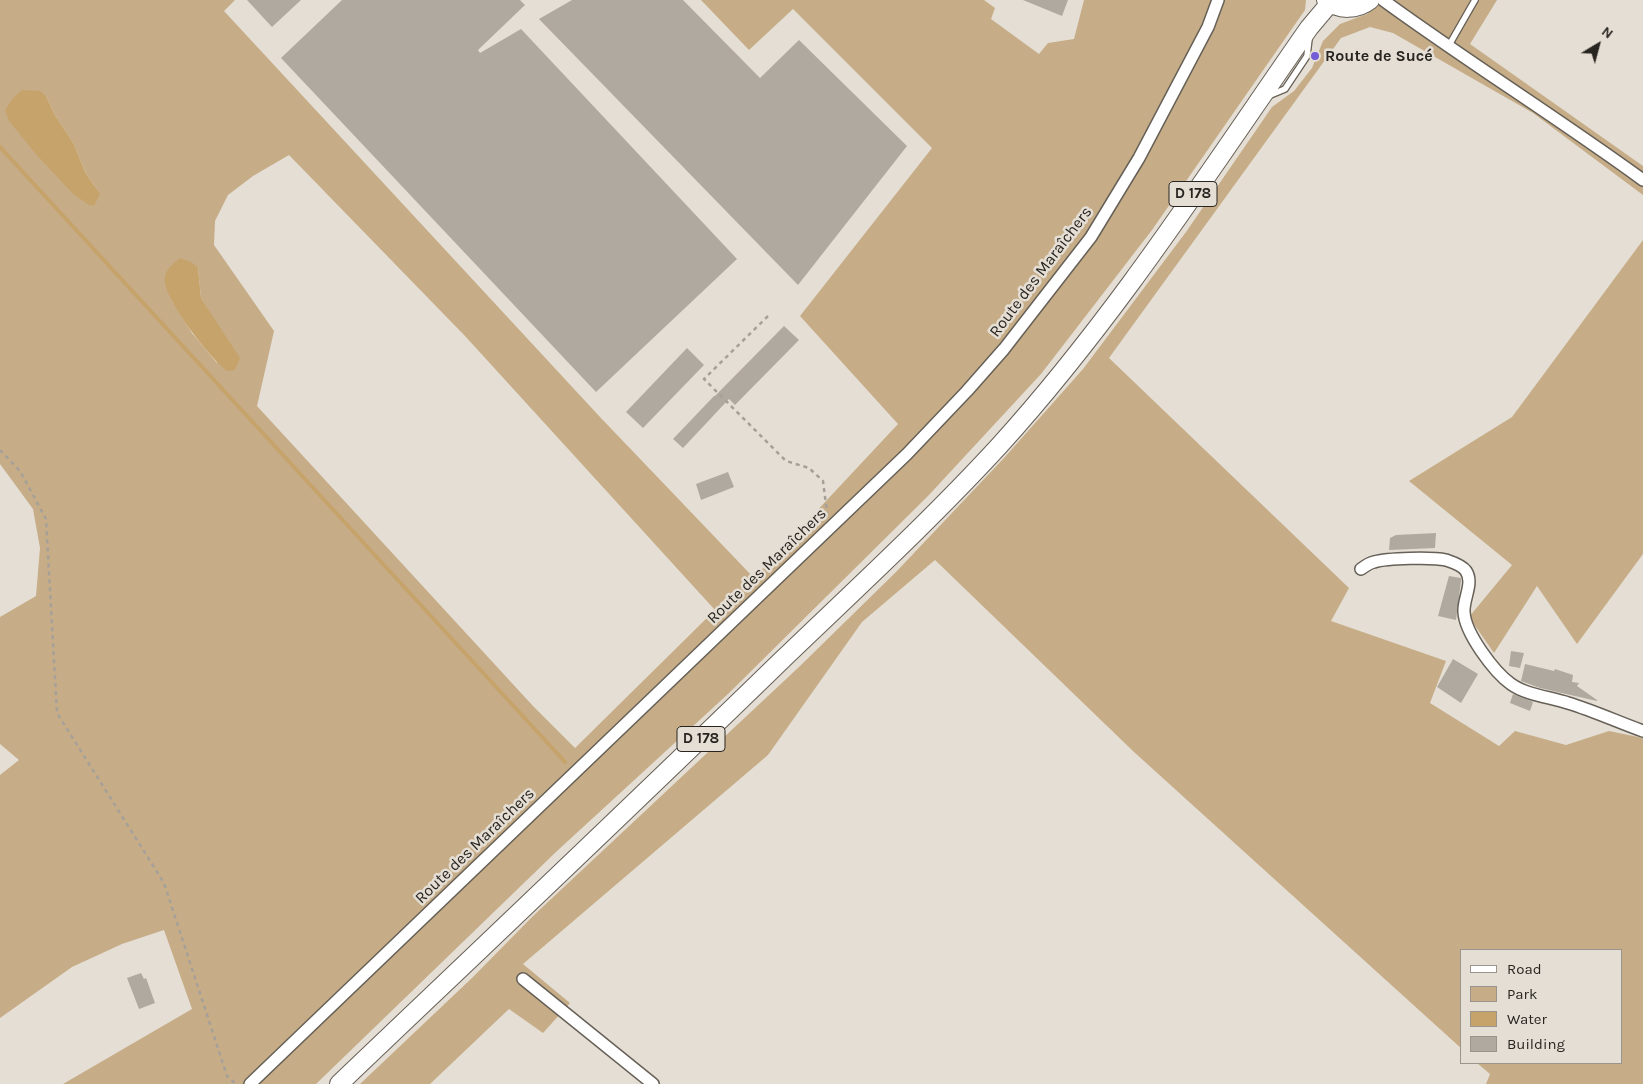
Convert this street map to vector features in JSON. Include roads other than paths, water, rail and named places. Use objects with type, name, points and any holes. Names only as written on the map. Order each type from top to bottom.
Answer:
[{"type":"main road","points":[[1328,1],[1339,7],[1349,8],[1359,7],[1370,0]]},
{"type":"main road","name":"D 178","points":[[339,1084],[702,738],[954,494],[995,451],[1053,383],[1123,295],[1328,1]]},
{"type":"street","name":"Route des Maraîchers","points":[[250,1084],[907,454],[968,391],[1004,349],[1091,237],[1139,158],[1208,27],[1218,0]]},
{"type":"street","points":[[1383,0],[1643,180]]},
{"type":"street","points":[[1361,569],[1374,562],[1406,559],[1445,560],[1456,563],[1466,571],[1469,582],[1464,610],[1466,623],[1471,635],[1487,658],[1511,684],[1528,692],[1577,706],[1643,731]]},
{"type":"street","points":[[523,979],[653,1084]]},
{"type":"lane","points":[[1448,46],[1475,0]]},
{"type":"water","points":[[22,90],[40,91],[46,96],[55,115],[74,144],[85,172],[100,194],[94,206],[89,205],[72,193],[35,153],[9,121],[5,110],[13,98]]},
{"type":"water","points":[[180,258],[191,262],[198,268],[201,298],[240,358],[235,370],[227,371],[210,354],[178,312],[170,298],[165,276],[169,268]]},
{"type":"waterway","points":[[0,147],[565,762]]},
{"type":"place","name":"Route de Sucé","points":[[1315,56]]}]
